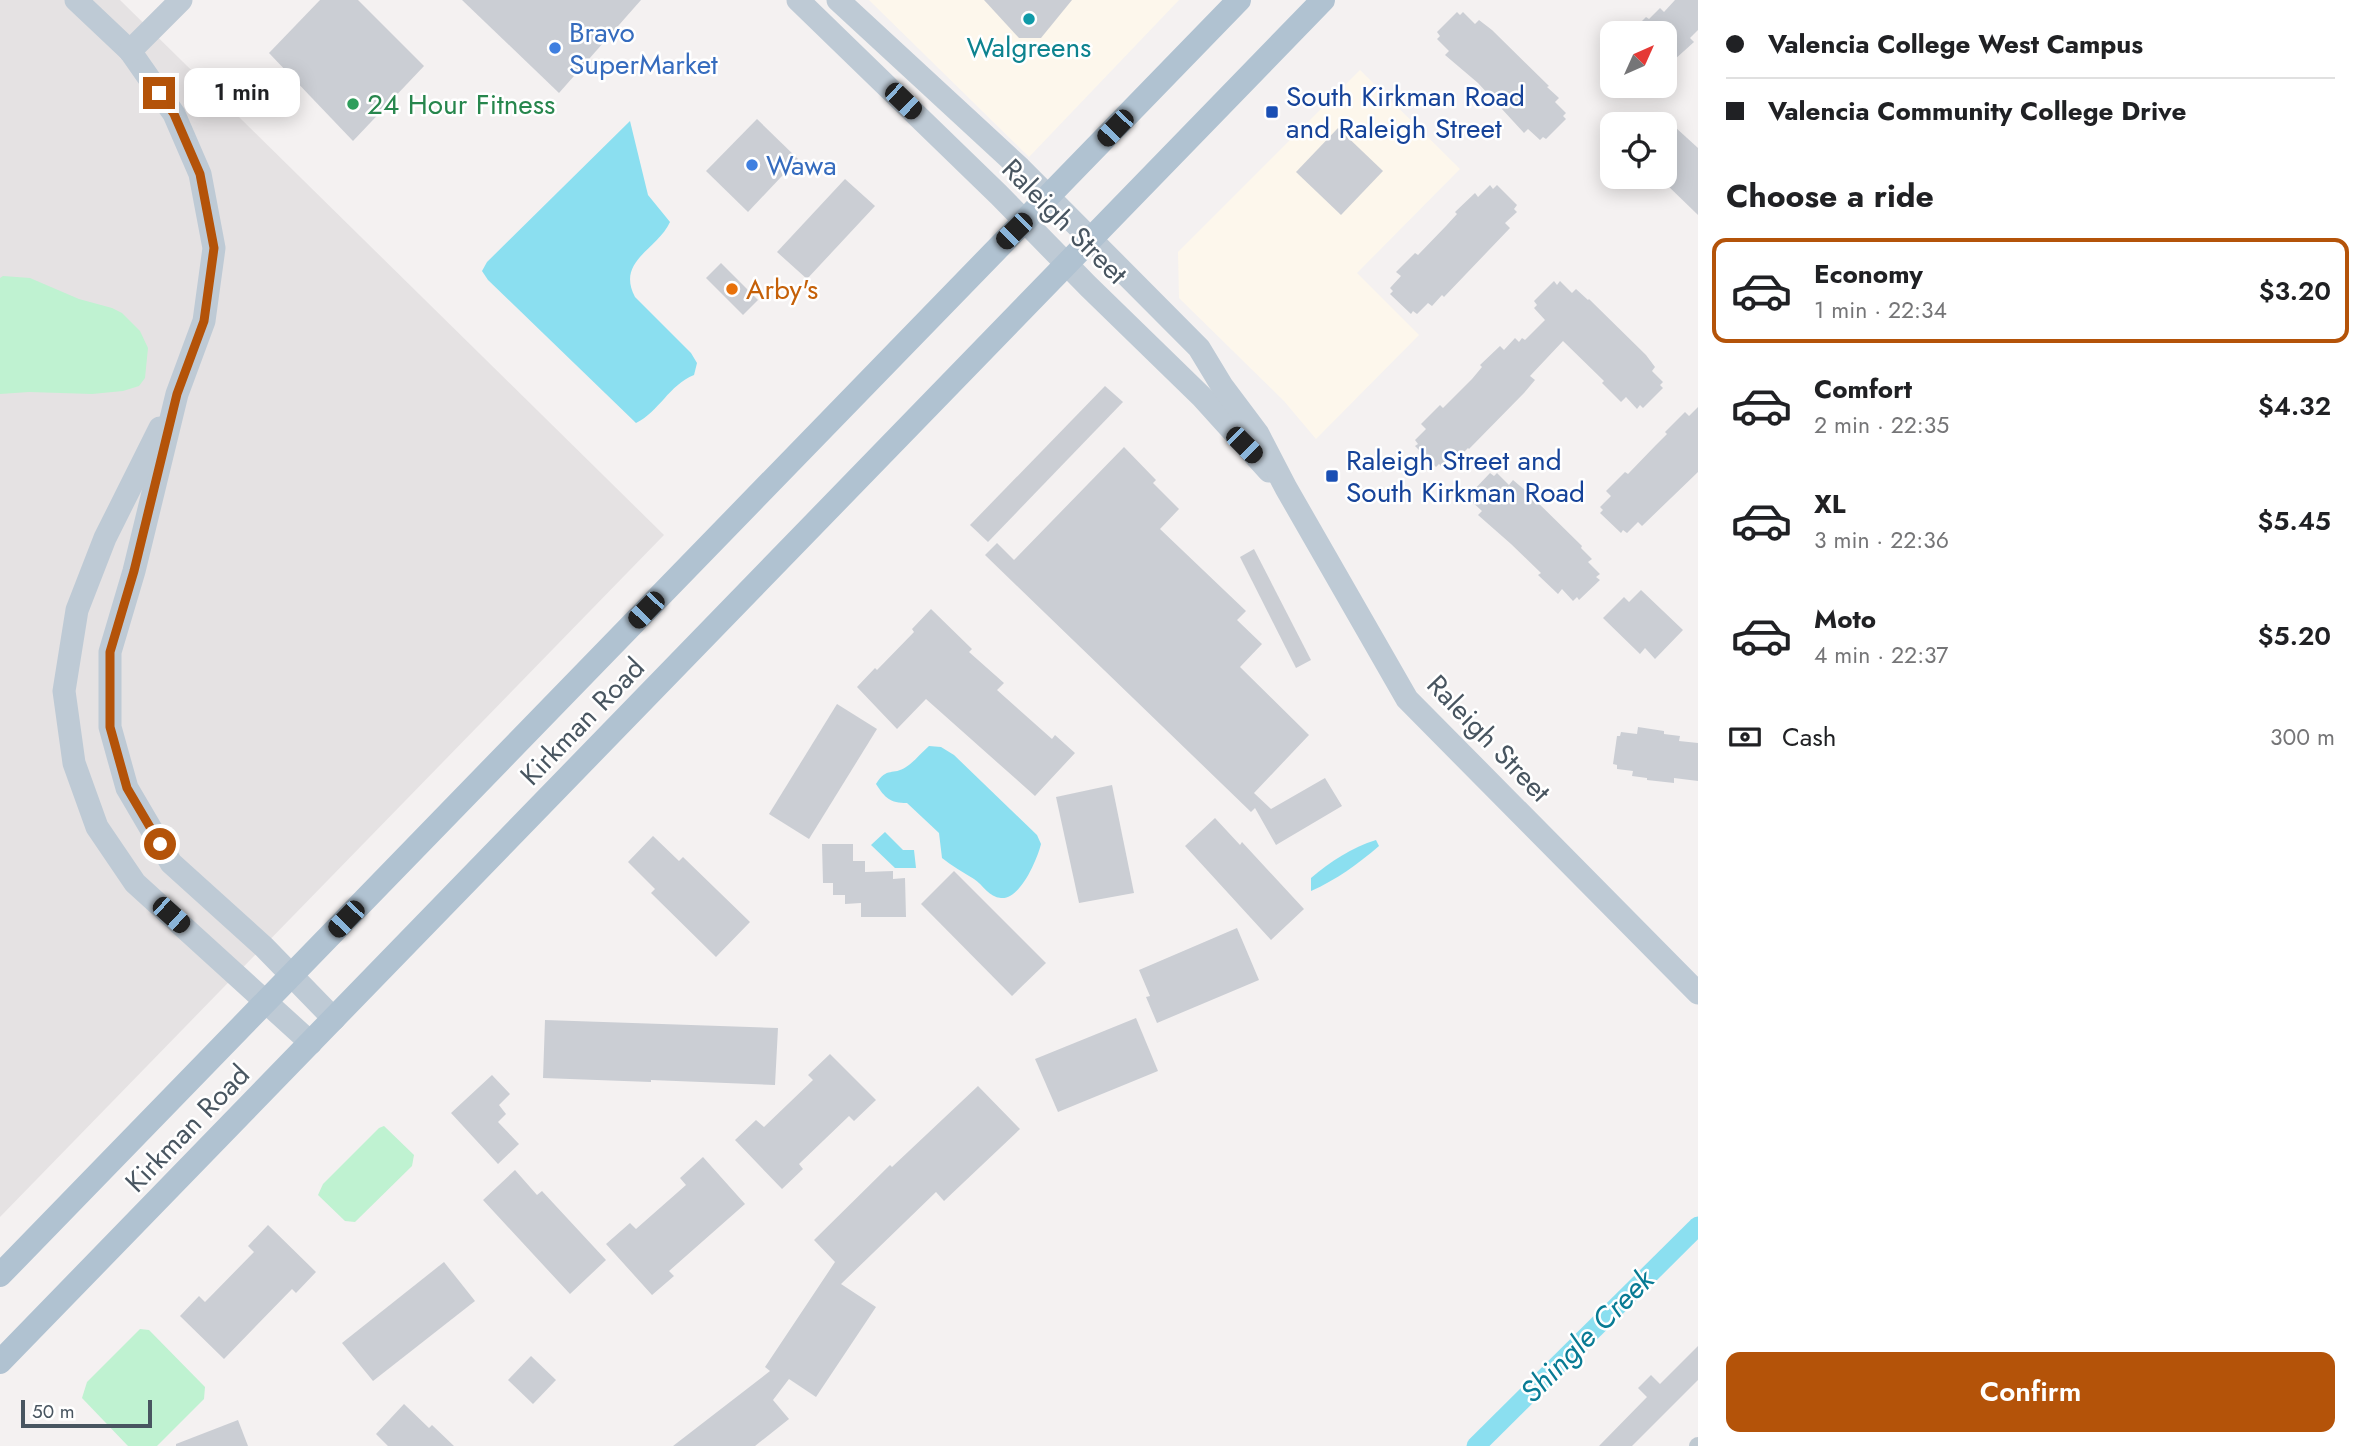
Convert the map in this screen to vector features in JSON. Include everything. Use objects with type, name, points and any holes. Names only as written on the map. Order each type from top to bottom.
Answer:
[{"type":"main road","name":"Kirkman Road","points":[[0,1275],[1239,0]]},
{"type":"main road","name":"Kirkman Road","points":[[0,1362],[1323,0]]},
{"type":"street","points":[[76,0],[130,51],[174,114],[200,174],[214,248],[204,321],[177,394],[104,538],[77,610],[64,691],[74,763],[97,827],[135,883],[311,1043]]},
{"type":"street","points":[[130,51],[181,0]]},
{"type":"street","name":"Raleigh Street","points":[[798,0],[1202,397],[1286,488]]},
{"type":"street","name":"Raleigh Street","points":[[838,0],[1048,196],[1199,348],[1222,386],[1258,434],[1407,699],[1698,993]]},
{"type":"street","points":[[177,394],[134,571],[110,652],[110,727],[127,788],[171,863],[334,1019]]},
{"type":"shaded area","points":[[0,0],[120,0],[664,535],[0,1217]]},
{"type":"shaded area","points":[[869,0],[1179,0],[1029,157]]},
{"type":"shaded area","points":[[1360,70],[1460,169],[1357,273],[1419,335],[1316,439],[1284,401],[1179,298],[1178,252]]},
{"type":"green space","points":[[0,278],[30,278],[79,299],[122,313],[140,331],[148,348],[145,378],[139,386],[123,391],[92,394],[0,394]]},
{"type":"green space","points":[[384,1126],[414,1155],[412,1166],[355,1222],[345,1221],[318,1195],[323,1184]]},
{"type":"green space","points":[[140,1329],[149,1330],[205,1387],[204,1399],[157,1446],[128,1446],[82,1398],[87,1382]]},
{"type":"water","points":[[630,121],[648,195],[670,222],[634,265],[631,285],[635,297],[691,353],[697,363],[694,375],[685,379],[636,423],[488,280],[482,271],[487,262]]},
{"type":"water","points":[[929,746],[941,747],[954,755],[1037,835],[1041,844],[1032,869],[1015,893],[1008,897],[993,895],[942,858],[939,833],[907,803],[888,799],[876,784],[887,773],[909,765]]},
{"type":"water","points":[[885,832],[903,850],[914,850],[916,868],[895,868],[871,845]]},
{"type":"water","points":[[1376,840],[1379,846],[1363,859],[1338,877],[1311,891],[1311,878],[1318,872],[1350,851]]},
{"type":"building","name":"24 Hour Fitness","points":[[320,0],[358,0],[424,66],[353,141],[269,53]]},
{"type":"building","name":"Bravo SuperMarket","points":[[462,0],[641,0],[559,93]]},
{"type":"building","name":"Walgreens","points":[[984,0],[1072,0],[1041,38],[1019,38]]},
{"type":"building","points":[[1675,0],[1698,0],[1698,30],[1690,38],[1694,42],[1677,57],[1677,21],[1642,21],[1646,17],[1649,19],[1660,8],[1664,12]]},
{"type":"building","points":[[1457,12],[1460,15],[1463,12],[1475,24],[1479,20],[1492,30],[1559,98],[1555,102],[1566,113],[1563,116],[1566,119],[1546,139],[1543,137],[1540,140],[1528,129],[1524,133],[1478,83],[1445,55],[1449,51],[1437,39],[1440,36],[1437,32]]},
{"type":"building","name":"Wawa","points":[[757,119],[798,159],[748,212],[706,171]]},
{"type":"building","points":[[1338,128],[1383,171],[1341,215],[1296,172]]},
{"type":"building","points":[[1677,129],[1698,148],[1698,215],[1671,189],[1677,189]]},
{"type":"building","name":"Wawa","points":[[845,179],[875,206],[807,279],[777,252]]},
{"type":"building","points":[[1490,185],[1493,189],[1497,185],[1517,205],[1514,209],[1517,212],[1505,223],[1510,228],[1444,297],[1442,295],[1432,306],[1428,303],[1417,314],[1413,311],[1411,314],[1390,294],[1393,291],[1390,288],[1401,276],[1396,272],[1415,253],[1418,255],[1475,193],[1478,197]]},
{"type":"building","name":"Arby's","points":[[721,263],[758,300],[743,315],[706,278]]},
{"type":"building","points":[[1554,281],[1557,285],[1560,281],[1572,293],[1576,289],[1589,299],[1646,355],[1655,367],[1652,371],[1663,382],[1660,385],[1663,388],[1643,408],[1640,405],[1637,409],[1626,397],[1621,402],[1602,383],[1604,381],[1563,341],[1530,376],[1535,380],[1524,393],[1469,449],[1457,459],[1453,455],[1442,467],[1439,464],[1436,467],[1415,446],[1418,444],[1415,440],[1426,429],[1421,424],[1440,405],[1443,408],[1500,346],[1504,350],[1515,338],[1519,342],[1522,338],[1525,340],[1545,320],[1534,308],[1537,305],[1534,301]]},
{"type":"building","points":[[1105,386],[1123,402],[988,542],[970,525]]},
{"type":"building","points":[[1698,407],[1698,472],[1642,526],[1638,522],[1627,533],[1623,530],[1621,533],[1600,513],[1603,510],[1600,507],[1611,496],[1606,491],[1625,472],[1628,474],[1685,412],[1689,416]]},
{"type":"building","points":[[1124,447],[1156,480],[1153,483],[1179,509],[1160,529],[1246,611],[1237,620],[1262,644],[1240,667],[1309,735],[1254,793],[1271,809],[1325,778],[1342,806],[1276,845],[1255,808],[1251,812],[985,555],[997,543],[1014,560]]},
{"type":"building","points":[[1490,473],[1494,476],[1497,473],[1509,485],[1513,480],[1582,546],[1592,559],[1588,562],[1600,574],[1596,577],[1600,580],[1579,600],[1577,597],[1573,601],[1562,589],[1558,594],[1538,575],[1541,573],[1478,515],[1482,511],[1470,500],[1474,496],[1471,493]]},
{"type":"building","points":[[1254,549],[1311,660],[1296,668],[1240,557]]},
{"type":"building","points":[[1641,590],[1683,630],[1655,659],[1645,648],[1640,654],[1603,618],[1624,597],[1629,602]]},
{"type":"building","points":[[931,609],[972,649],[969,652],[1004,683],[997,690],[1052,739],[1055,735],[1075,753],[1035,796],[926,699],[897,729],[857,687],[914,632],[912,629]]},
{"type":"building","points":[[837,704],[877,729],[809,839],[769,814]]},
{"type":"building","points":[[1638,727],[1680,736],[1679,741],[1698,743],[1698,781],[1674,778],[1674,783],[1647,780],[1632,776],[1633,771],[1617,769],[1617,765],[1613,764],[1617,736],[1620,736],[1621,732],[1637,734]]},
{"type":"building","points":[[1112,785],[1134,893],[1079,903],[1056,797]]},
{"type":"building","points":[[1215,818],[1240,845],[1242,842],[1304,909],[1271,940],[1185,846]]},
{"type":"building","points":[[653,836],[679,861],[683,857],[750,922],[716,957],[651,893],[655,889],[628,862]]},
{"type":"building","points":[[822,844],[853,844],[853,861],[865,861],[865,872],[893,871],[893,879],[905,878],[906,917],[861,917],[861,903],[845,904],[845,895],[833,895],[833,883],[823,883]]},
{"type":"building","points":[[954,871],[1046,963],[1012,996],[921,904]]},
{"type":"building","points":[[1237,928],[1259,980],[1157,1023],[1139,970]]},
{"type":"building","points":[[1136,1018],[1158,1071],[1058,1112],[1035,1059]]},
{"type":"building","points":[[545,1020],[778,1028],[775,1085],[543,1078]]},
{"type":"building","points":[[830,1054],[876,1100],[854,1121],[849,1116],[799,1164],[803,1169],[782,1189],[735,1140],[756,1120],[764,1127],[813,1080],[808,1075]]},
{"type":"building","points":[[492,1075],[510,1094],[499,1105],[506,1114],[498,1122],[519,1144],[498,1164],[451,1113]]},
{"type":"building","points":[[978,1086],[1020,1129],[944,1201],[936,1192],[841,1284],[876,1307],[816,1397],[789,1379],[773,1400],[789,1419],[755,1446],[673,1446],[770,1371],[765,1367],[835,1262],[814,1240],[890,1165],[892,1167]]},
{"type":"building","points":[[703,1157],[745,1204],[669,1271],[674,1276],[652,1295],[606,1244],[630,1223],[636,1229],[686,1185],[680,1178]]},
{"type":"building","points":[[515,1170],[537,1195],[542,1191],[606,1260],[570,1294],[483,1200]]},
{"type":"building","points":[[268,1225],[316,1272],[296,1293],[292,1289],[224,1359],[180,1316],[199,1296],[205,1302],[254,1252],[248,1246]]},
{"type":"building","points":[[444,1262],[475,1301],[373,1381],[342,1343]]},
{"type":"building","points":[[1698,1346],[1698,1380],[1632,1446],[1599,1446],[1647,1397],[1638,1388],[1651,1375],[1660,1384]]},
{"type":"building","points":[[531,1356],[556,1380],[533,1404],[508,1380]]},
{"type":"building","points":[[404,1404],[429,1428],[432,1425],[454,1446],[388,1446],[376,1434]]},
{"type":"building","points":[[238,1420],[248,1446],[176,1446],[176,1444]]},
{"type":"waterway","name":"Shingle Creek","points":[[1476,1446],[1698,1226]]},
{"type":"place","name":"Walgreens","points":[[1029,19]]},
{"type":"place","name":"Bravo SuperMarket","points":[[555,48]]},
{"type":"place","name":"24 Hour Fitness","points":[[353,104]]},
{"type":"place","name":"South Kirkman Road and Raleigh Street","points":[[1272,112]]},
{"type":"place","name":"Wawa","points":[[752,165]]},
{"type":"place","name":"Arby's","points":[[732,289]]},
{"type":"place","name":"Raleigh Street and South Kirkman Road","points":[[1332,476]]},
{"type":"route","points":[[159,93],[174,114],[200,174],[214,248],[204,321],[177,394],[134,571],[110,652],[110,727],[127,788],[160,844]]}]
